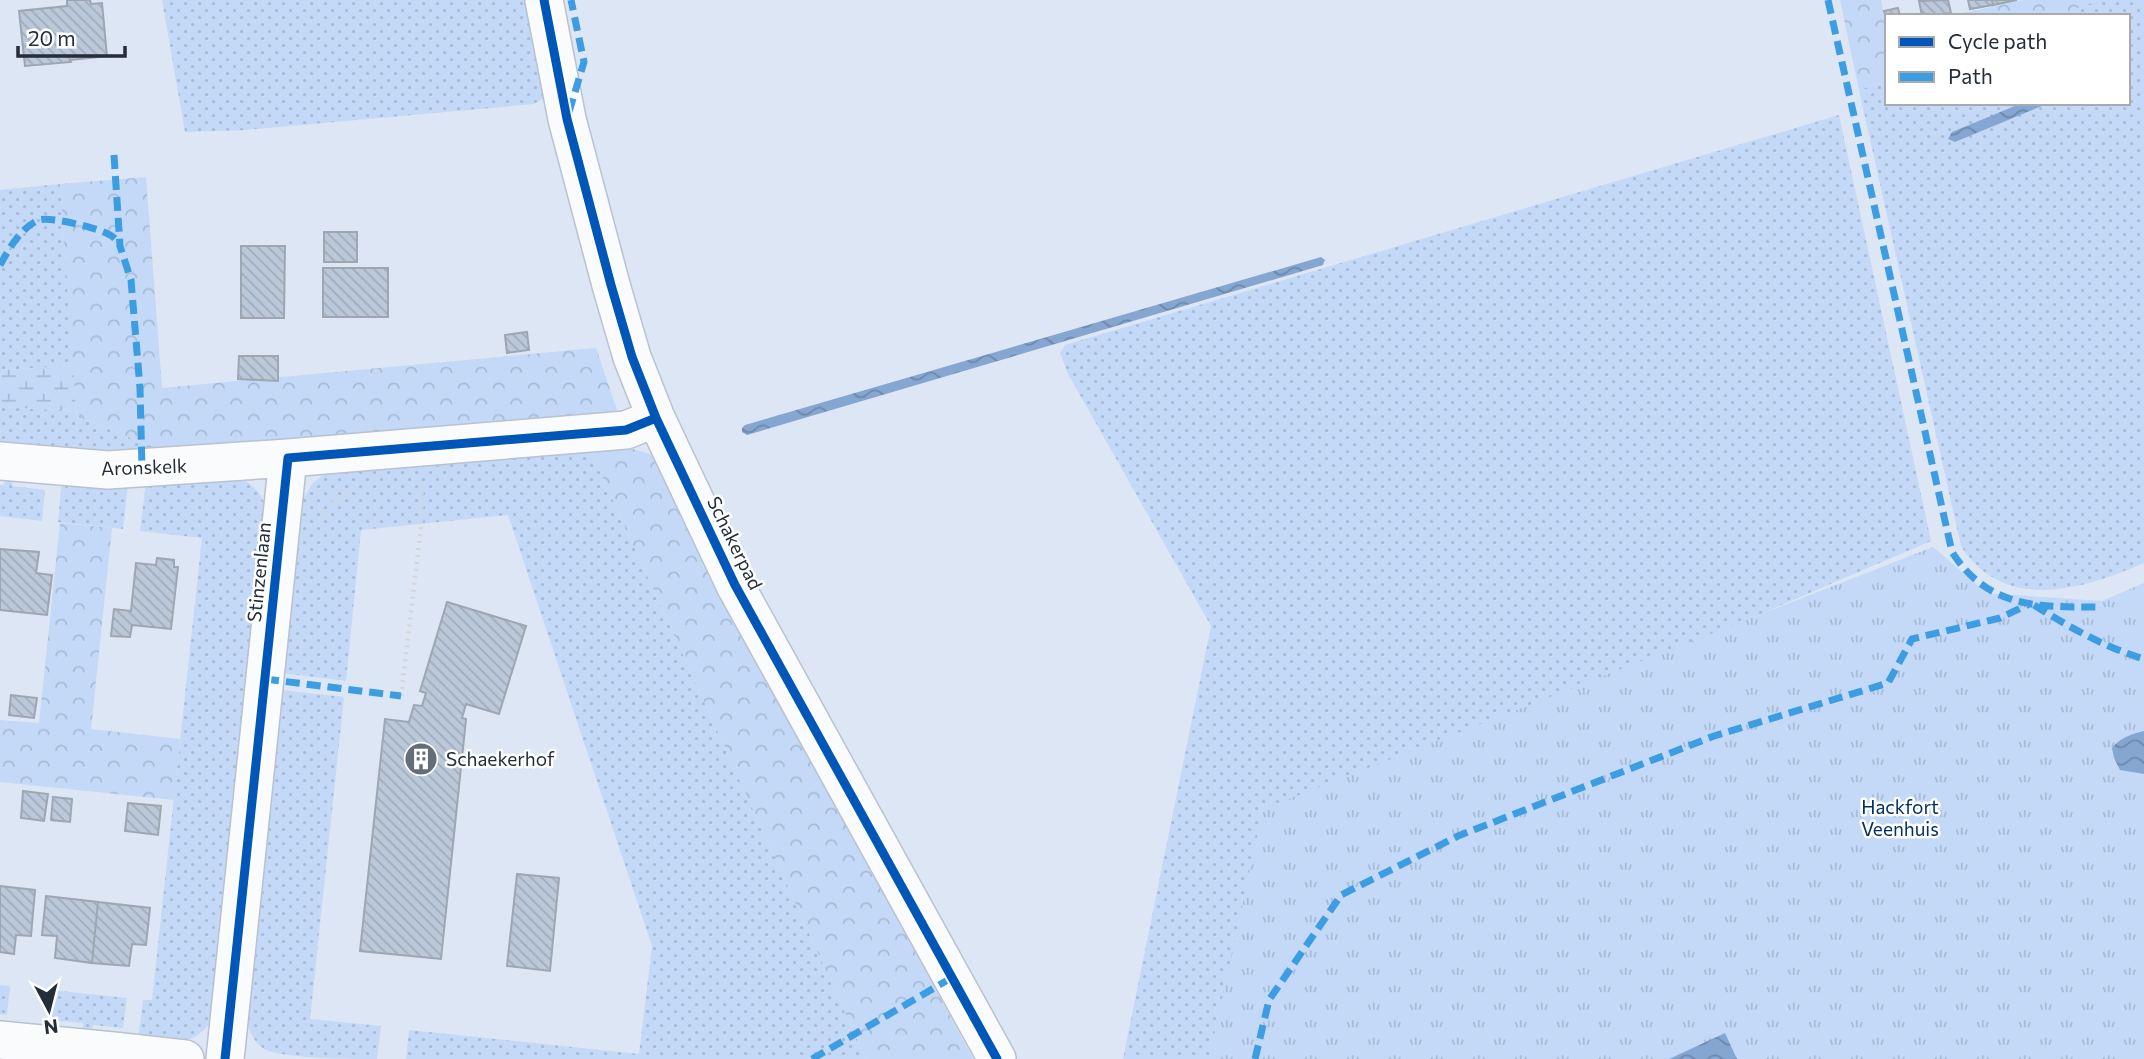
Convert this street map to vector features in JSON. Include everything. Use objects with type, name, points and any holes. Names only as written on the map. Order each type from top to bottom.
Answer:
[{"type":"street","name":"Schakerpad","points":[[544,0],[567,119],[611,285],[632,357],[656,418],[735,585],[997,1059]]},
{"type":"street","points":[[288,458],[626,430],[656,418]]},
{"type":"street","name":"Aronskelk","points":[[0,461],[108,470],[288,458]]},
{"type":"street","name":"Stinzenlaan","points":[[225,1059],[288,458]]},
{"type":"street","points":[[0,1040],[113,1055],[185,1059]]},
{"type":"path","points":[[401,696],[421,527],[422,482],[411,483]]},
{"type":"path","points":[[319,525],[323,512],[332,501],[352,490]]},
{"type":"green space","points":[[162,0],[530,0],[546,97],[534,104],[245,130],[185,132]]},
{"type":"green space","points":[[1840,0],[1881,0],[1885,19],[1885,81],[1859,90]]},
{"type":"green space","points":[[2023,0],[2099,0],[2062,14],[1958,14]]},
{"type":"green space","points":[[2099,0],[2144,0],[2144,563],[2096,581],[2046,590],[2022,588],[1999,581],[1979,567],[1961,546],[1859,90],[1885,81],[1885,105],[2130,105],[2130,14],[2062,14]]},
{"type":"green space","points":[[1839,115],[1931,541],[1282,819],[1226,1059],[1123,1059],[1211,626],[1068,374],[1060,353],[1065,345]]},
{"type":"green space","points":[[146,177],[162,388],[596,348],[618,413],[145,455],[146,444],[83,419],[76,411],[60,184]]},
{"type":"green space","points":[[60,184],[73,366],[0,370],[0,190]]},
{"type":"green space","points":[[73,366],[76,411],[0,407],[0,370]]},
{"type":"green space","points":[[0,407],[76,411],[83,419],[146,444],[145,455],[0,446]]},
{"type":"green space","points":[[588,445],[866,1059],[406,1059],[409,1030],[639,1054],[652,946],[508,515],[361,530],[346,681],[282,673],[301,502],[313,483],[330,470]]},
{"type":"green space","points":[[588,445],[623,446],[653,455],[698,546],[973,1059],[866,1059]]},
{"type":"green space","points":[[6,475],[13,476],[12,486],[45,490],[42,521],[0,516],[0,485],[4,485]]},
{"type":"green space","points":[[234,476],[253,487],[265,505],[211,1021],[187,1040],[169,1043],[138,1040],[143,1000],[152,1000],[202,538],[140,531],[146,483]]},
{"type":"green space","points":[[62,480],[128,484],[123,529],[58,522]]},
{"type":"green space","points":[[60,523],[112,528],[91,729],[180,739],[174,800],[0,782],[0,720],[39,723]]},
{"type":"green space","name":"Hackfort Veenhuis","points":[[1933,547],[1987,593],[2102,601],[2144,583],[2144,1059],[1209,1059],[1263,809]]},
{"type":"green space","points":[[281,690],[344,697],[310,1019],[381,1026],[377,1059],[319,1058],[274,1052],[264,1049],[256,1041],[247,1022],[245,1011]]},
{"type":"green space","points":[[0,985],[10,986],[7,1015],[0,1014]]},
{"type":"green space","points":[[52,990],[127,998],[123,1028],[93,1025],[91,1036],[82,1034],[83,1023],[48,1020]]},
{"type":"water","points":[[2017,105],[2044,105],[1955,142],[1948,139],[1952,132]]},
{"type":"water","points":[[1321,257],[1325,260],[1323,265],[747,435],[742,432],[745,425]]},
{"type":"water","points":[[2144,731],[2144,774],[2120,770],[2112,748],[2126,737]]},
{"type":"water","points":[[1725,1033],[1737,1059],[1669,1059]]},
{"type":"building","points":[[67,0],[102,3],[107,56],[25,66],[19,11],[67,6]]},
{"type":"building","points":[[1948,0],[1951,13],[1922,14],[1919,1]]},
{"type":"building","points":[[1968,0],[1992,0],[1993,5],[1970,9]]},
{"type":"building","points":[[1992,0],[2017,0],[1993,5]]},
{"type":"building","points":[[1898,8],[1900,14],[1885,15],[1884,11]]},
{"type":"building","points":[[324,232],[357,232],[357,262],[324,262]]},
{"type":"building","points":[[241,246],[285,246],[284,318],[241,318]]},
{"type":"building","points":[[323,268],[388,268],[388,317],[323,317]]},
{"type":"building","points":[[527,332],[529,350],[507,353],[505,335]]},
{"type":"building","points":[[239,356],[278,356],[278,381],[238,379]]},
{"type":"building","points":[[0,549],[39,552],[36,573],[52,575],[47,615],[0,610]]},
{"type":"building","points":[[157,558],[174,560],[174,567],[178,567],[171,629],[132,625],[130,637],[111,636],[114,609],[131,611],[136,563],[156,565]]},
{"type":"building","name":"Schaekerhof","points":[[447,602],[526,626],[499,714],[466,704],[462,718],[466,719],[441,959],[360,951],[385,719],[409,722],[414,705],[422,706],[426,693],[420,691]]},
{"type":"building","points":[[11,695],[37,698],[34,718],[9,715]]},
{"type":"building","points":[[23,791],[48,794],[44,821],[21,818]]},
{"type":"building","points":[[53,797],[72,799],[70,822],[51,820]]},
{"type":"building","points":[[128,803],[161,806],[158,835],[125,831]]},
{"type":"building","points":[[517,874],[559,878],[550,971],[507,966]]},
{"type":"building","points":[[0,886],[35,890],[31,936],[16,935],[14,954],[0,952]]},
{"type":"building","points":[[46,896],[98,902],[92,963],[55,958],[57,936],[42,935]]},
{"type":"building","points":[[98,902],[150,908],[146,945],[132,944],[129,966],[92,963]]},
{"type":"marked path","points":[[569,112],[584,62],[571,0]]},
{"type":"marked path","points":[[1828,0],[1952,552],[1981,584],[1998,594],[2034,604],[2097,607]]},
{"type":"marked path","points":[[114,155],[120,246],[131,280],[140,388],[142,469]]},
{"type":"marked path","points":[[0,265],[21,233],[33,223],[45,219],[99,230],[113,237],[120,246]]},
{"type":"marked path","points":[[1255,1059],[1269,1000],[1341,895],[1458,836],[1714,736],[1888,683],[1912,639],[2000,618],[2031,603]]},
{"type":"marked path","points":[[2034,605],[2087,636],[2144,659]]},
{"type":"marked path","points":[[265,679],[401,696]]},
{"type":"marked path","points":[[812,1059],[953,977]]},
{"type":"cycle path","points":[[544,0],[567,119],[611,285],[632,357],[656,418],[735,585],[997,1059]]},
{"type":"cycle path","points":[[225,1059],[288,458],[626,430],[656,418]]},
{"type":"place","name":"Schaekerhof","points":[[421,759]]}]
